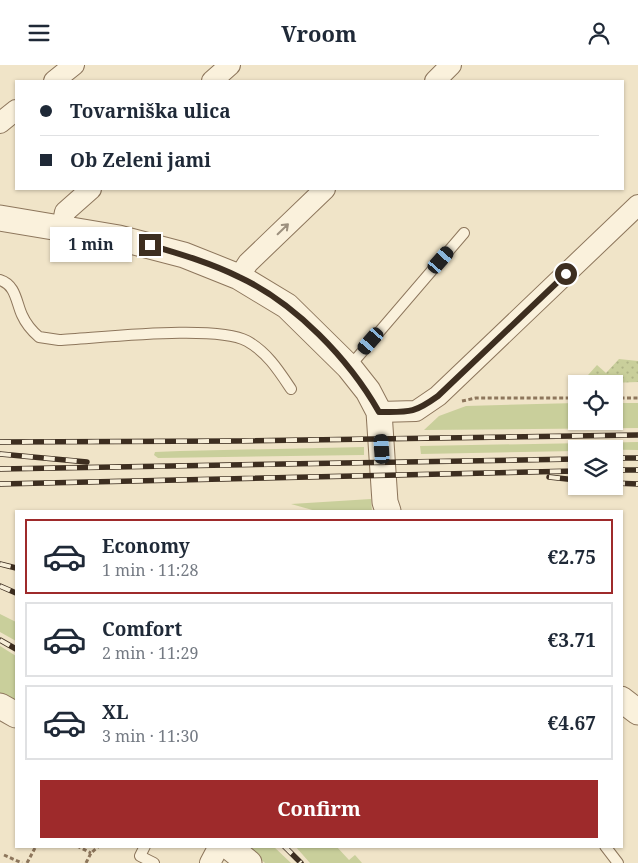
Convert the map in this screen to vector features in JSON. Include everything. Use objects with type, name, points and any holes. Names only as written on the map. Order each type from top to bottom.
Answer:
[{"type":"street","points":[[55,80],[74,65]]},
{"type":"street","points":[[213,80],[230,65]]},
{"type":"street","points":[[435,80],[451,65]]},
{"type":"street","points":[[0,123],[15,111]]},
{"type":"street","points":[[63,219],[90,190]]},
{"type":"street","points":[[239,277],[248,263],[324,190]]},
{"type":"street","points":[[379,412],[416,411],[438,396],[638,205]]},
{"type":"street","points":[[0,218],[63,219],[184,255],[239,277],[287,306],[349,367],[368,391],[379,412],[384,497],[388,510]]},
{"type":"street","points":[[623,701],[638,712]]},
{"type":"street","points":[[210,863],[218,848]]},
{"type":"street","points":[[231,848],[250,863]]},
{"type":"lane","points":[[349,367],[464,233]]},
{"type":"lane","points":[[0,280],[6,282],[15,293],[22,315],[38,337],[60,340],[194,333],[226,334],[246,340],[264,353],[290,389]]},
{"type":"lane","points":[[144,848],[140,856],[154,863]]},
{"type":"lane","points":[[607,848],[618,863]]},
{"type":"path","points":[[456,402],[476,398],[568,398]]},
{"type":"path","points":[[623,398],[638,398]]},
{"type":"path","points":[[28,863],[35,848]]},
{"type":"path","points":[[81,848],[91,853]]},
{"type":"path","points":[[86,863],[91,853],[97,848]]},
{"type":"path","points":[[4,855],[22,863]]},
{"type":"green space","points":[[619,359],[638,361],[638,382],[623,383],[623,375],[588,375],[597,365],[606,373]]},
{"type":"green space","points":[[568,403],[568,429],[424,430],[439,416],[466,406]]},
{"type":"green space","points":[[623,403],[638,403],[638,428],[623,428]]},
{"type":"green space","points":[[623,442],[638,442],[638,450],[623,450]]},
{"type":"green space","points":[[568,443],[568,451],[421,454],[420,446]]},
{"type":"green space","points":[[364,447],[364,455],[158,458],[154,455],[155,452],[180,451]]},
{"type":"green space","points":[[371,499],[372,510],[312,510],[291,504]]},
{"type":"green space","points":[[0,614],[15,622],[15,640],[0,632]]},
{"type":"green space","points":[[0,646],[15,655],[15,702],[0,694]]},
{"type":"green space","points":[[247,848],[275,848],[291,863],[265,863]]},
{"type":"green space","points":[[297,848],[338,848],[349,860],[355,855],[362,863],[310,863]]},
{"type":"railway","points":[[0,442],[236,441],[638,435]]},
{"type":"railway","points":[[0,454],[87,462]]},
{"type":"railway","points":[[623,458],[638,458]]},
{"type":"railway","points":[[0,469],[568,459]]},
{"type":"railway","points":[[623,470],[638,470]]},
{"type":"railway","points":[[0,484],[568,471]]},
{"type":"railway","points":[[549,477],[568,479]]},
{"type":"railway","points":[[623,483],[638,484]]},
{"type":"railway","points":[[0,564],[15,568]]},
{"type":"railway","points":[[0,586],[15,593]]},
{"type":"railway","points":[[0,640],[15,648]]},
{"type":"railway","points":[[286,848],[301,863]]},
{"type":"route","points":[[150,245],[184,255],[239,277],[287,306],[349,367],[368,391],[379,412],[409,412],[421,409],[438,396],[566,274]]}]
